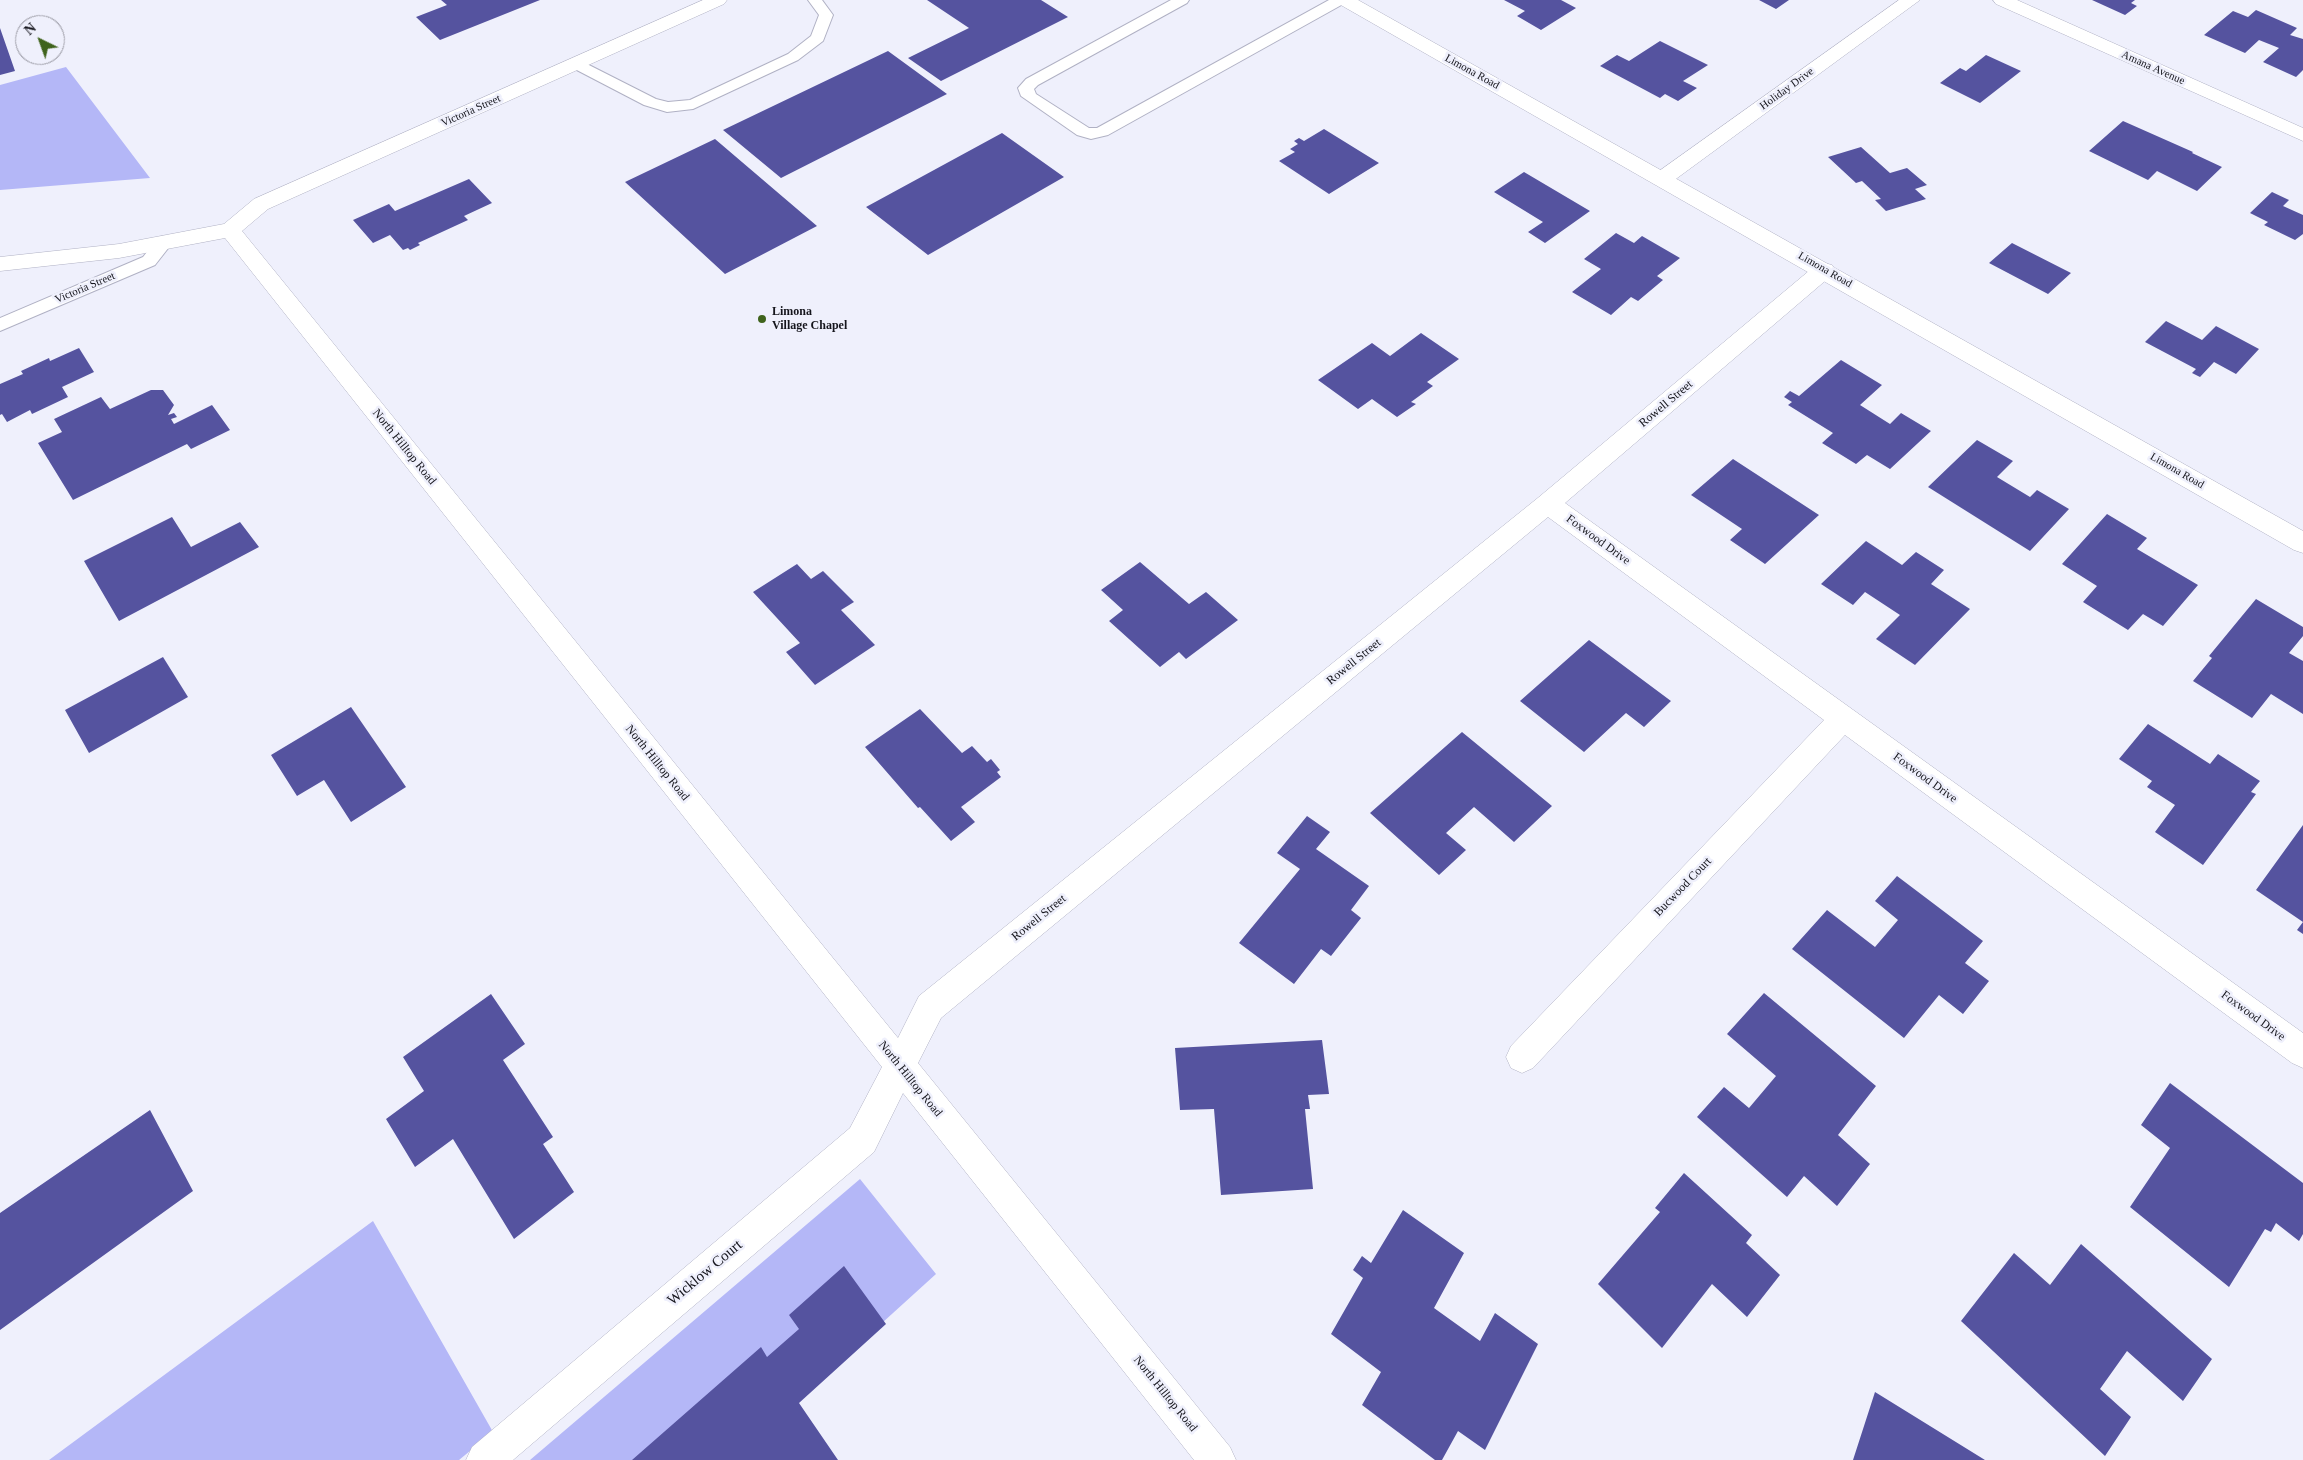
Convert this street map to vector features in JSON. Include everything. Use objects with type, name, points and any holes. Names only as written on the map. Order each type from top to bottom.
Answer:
[{"type":"street","name":"Victoria Street","points":[[230,230],[261,204],[718,0]]},
{"type":"street","name":"Limona Road","points":[[1345,0],[2303,543]]},
{"type":"street","name":"Holiday Drive","points":[[1662,179],[1911,0]]},
{"type":"street","name":"Amana Avenue","points":[[2002,0],[2303,135]]},
{"type":"street","points":[[0,264],[21,260],[119,251],[230,230]]},
{"type":"street","name":"North Hilltop Road","points":[[230,230],[1217,1460]]},
{"type":"street","points":[[0,250],[21,260]]},
{"type":"street","name":"Rowell Street","points":[[899,1066],[930,1007],[1548,504],[1824,270]]},
{"type":"street","name":"Foxwood Drive","points":[[1548,504],[2303,1052]]},
{"type":"street","name":"Bucwood Court","points":[[1522,1056],[1843,718]]},
{"type":"street","name":"Wicklow Court","points":[[486,1460],[862,1140],[899,1066]]},
{"type":"lane","points":[[576,64],[650,102],[668,107],[693,104],[793,57],[818,38],[826,15],[815,0]]},
{"type":"lane","points":[[1182,0],[1032,82],[1026,88],[1029,96],[1083,132],[1091,134],[1102,132],[1340,0]]},
{"type":"lane","name":"Victoria Street","points":[[0,325],[149,261],[164,242]]},
{"type":"shaded area","points":[[66,67],[150,178],[0,190],[0,85]]},
{"type":"shaded area","points":[[860,1179],[936,1274],[731,1460],[530,1460]]},
{"type":"shaded area","points":[[373,1221],[493,1432],[459,1460],[49,1460]]},
{"type":"building","points":[[441,0],[540,0],[440,40],[416,17],[447,5]]},
{"type":"building","points":[[927,0],[1041,0],[1068,17],[941,81],[908,58],[969,28]]},
{"type":"building","points":[[1504,0],[1561,0],[1576,8],[1541,30],[1517,16],[1525,11]]},
{"type":"building","points":[[1759,0],[1789,0],[1776,9]]},
{"type":"building","points":[[2092,0],[2135,0],[2131,3],[2137,6],[2125,15]]},
{"type":"building","points":[[2256,10],[2297,28],[2290,35],[2303,39],[2303,70],[2296,77],[2263,62],[2279,48],[2259,40],[2245,53],[2204,35],[2233,11],[2248,17]]},
{"type":"building","points":[[0,28],[15,71],[0,75]]},
{"type":"building","points":[[1660,41],[1708,65],[1683,81],[1697,88],[1678,101],[1665,94],[1660,98],[1600,66],[1617,55],[1629,61]]},
{"type":"building","points":[[888,51],[947,94],[781,178],[723,130]]},
{"type":"building","points":[[1986,55],[2021,71],[1980,103],[1940,83],[1960,68],[1966,71]]},
{"type":"building","points":[[2123,121],[2222,167],[2197,191],[2157,171],[2148,180],[2089,151]]},
{"type":"building","points":[[1324,129],[1379,163],[1329,194],[1279,161],[1295,152],[1290,149],[1298,144],[1294,141],[1299,138],[1304,141]]},
{"type":"building","points":[[1002,133],[1064,177],[928,255],[866,207]]},
{"type":"building","points":[[715,139],[817,226],[725,274],[625,182]]},
{"type":"building","points":[[1861,147],[1890,173],[1907,168],[1927,185],[1915,189],[1926,199],[1886,211],[1875,200],[1881,199],[1862,181],[1856,183],[1828,157]]},
{"type":"building","points":[[1524,172],[1590,211],[1545,243],[1528,232],[1543,222],[1494,192]]},
{"type":"building","points":[[469,179],[492,203],[464,216],[468,220],[418,243],[420,245],[410,250],[408,248],[403,250],[390,235],[373,243],[353,220],[389,204],[395,211]]},
{"type":"building","points":[[2272,192],[2289,200],[2283,206],[2303,215],[2303,234],[2295,240],[2264,225],[2268,222],[2250,213]]},
{"type":"building","points":[[1616,233],[1634,243],[1642,236],[1680,258],[1657,276],[1663,280],[1638,301],[1631,297],[1611,315],[1572,292],[1601,269],[1584,259]]},
{"type":"building","points":[[2012,243],[2071,273],[2048,294],[1989,263]]},
{"type":"building","points":[[2166,321],[2202,340],[2216,326],[2259,349],[2236,374],[2214,362],[2200,377],[2192,373],[2196,369],[2145,342]]},
{"type":"building","points":[[1421,333],[1459,359],[1427,382],[1433,386],[1411,402],[1416,404],[1397,417],[1372,399],[1358,409],[1318,380],[1372,343],[1390,356]]},
{"type":"building","points":[[79,348],[94,372],[62,387],[68,397],[32,414],[30,410],[7,422],[2,414],[0,415],[0,384],[23,374],[21,371],[49,358],[50,361]]},
{"type":"building","points":[[1841,360],[1882,385],[1860,405],[1890,424],[1901,413],[1931,431],[1890,469],[1867,455],[1856,464],[1822,443],[1833,433],[1788,405],[1792,402],[1784,397],[1790,391],[1799,396]]},
{"type":"building","points":[[151,390],[163,390],[174,405],[168,415],[174,413],[177,417],[171,419],[174,424],[212,405],[230,430],[191,449],[187,444],[73,500],[38,443],[62,432],[54,419],[101,397],[110,409]]},
{"type":"building","points":[[1977,440],[2013,461],[1997,477],[2030,497],[2037,490],[2069,509],[2030,551],[1928,487]]},
{"type":"building","points":[[1733,459],[1819,515],[1765,564],[1730,540],[1742,529],[1691,495]]},
{"type":"building","points":[[2107,514],[2147,538],[2137,549],[2198,585],[2163,626],[2143,614],[2128,630],[2083,602],[2097,586],[2062,564]]},
{"type":"building","points":[[172,517],[191,547],[240,522],[259,547],[119,621],[84,561]]},
{"type":"building","points":[[1866,541],[1902,565],[1916,552],[1944,570],[1931,584],[1970,609],[1915,665],[1876,639],[1900,615],[1865,592],[1853,605],[1821,584]]},
{"type":"building","points":[[1140,562],[1189,604],[1206,592],[1238,620],[1186,659],[1179,652],[1160,667],[1109,621],[1123,610],[1101,590]]},
{"type":"building","points":[[797,564],[811,579],[823,571],[854,602],[841,610],[875,645],[815,685],[786,652],[800,643],[753,592]]},
{"type":"building","points":[[2256,599],[2303,627],[2303,636],[2289,653],[2303,661],[2303,714],[2271,694],[2252,718],[2193,681],[2212,658],[2209,656]]},
{"type":"building","points":[[1589,640],[1671,701],[1644,727],[1626,713],[1584,752],[1520,701]]},
{"type":"building","points":[[163,657],[188,697],[89,753],[65,710]]},
{"type":"building","points":[[351,707],[406,787],[351,822],[324,780],[297,796],[271,755]]},
{"type":"building","points":[[920,709],[962,753],[972,746],[987,762],[991,759],[1000,770],[997,772],[1001,777],[961,807],[975,822],[951,841],[920,807],[918,808],[865,747]]},
{"type":"building","points":[[2148,724],[2210,764],[2218,754],[2260,781],[2251,792],[2256,794],[2203,865],[2155,832],[2175,805],[2147,787],[2152,781],[2119,759]]},
{"type":"building","points":[[1462,732],[1552,806],[1514,842],[1474,807],[1446,833],[1466,850],[1439,875],[1370,813]]},
{"type":"building","points":[[1307,816],[1330,832],[1316,849],[1369,886],[1351,910],[1361,918],[1331,956],[1321,949],[1294,984],[1239,943],[1300,869],[1277,853]]},
{"type":"building","points":[[2303,825],[2303,922],[2256,890]]},
{"type":"building","points":[[1897,876],[1983,941],[1965,963],[1989,981],[1963,1014],[1939,995],[1904,1038],[1792,949],[1827,910],[1875,947],[1898,920],[1875,901]]},
{"type":"building","points":[[2303,922],[2303,934],[2297,930]]},
{"type":"building","points":[[1764,993],[1876,1086],[1838,1135],[1870,1164],[1837,1206],[1804,1176],[1787,1197],[1697,1117],[1724,1087],[1749,1108],[1776,1076],[1727,1034]]},
{"type":"building","points":[[491,994],[525,1044],[503,1060],[553,1137],[543,1144],[574,1192],[514,1239],[453,1139],[415,1167],[386,1119],[424,1091],[403,1057]]},
{"type":"building","points":[[1322,1040],[1329,1094],[1308,1095],[1310,1109],[1305,1109],[1313,1189],[1221,1195],[1214,1109],[1180,1110],[1175,1048]]},
{"type":"building","points":[[2170,1083],[2303,1183],[2303,1234],[2299,1241],[2276,1223],[2271,1232],[2265,1229],[2229,1287],[2130,1207],[2170,1148],[2141,1125]]},
{"type":"building","points":[[150,1110],[193,1191],[0,1330],[0,1213]]},
{"type":"building","points":[[1684,1173],[1752,1235],[1746,1243],[1780,1275],[1747,1317],[1712,1284],[1662,1348],[1598,1284],[1660,1212],[1655,1208]]},
{"type":"building","points":[[1403,1210],[1464,1253],[1434,1308],[1480,1341],[1495,1313],[1538,1344],[1485,1450],[1458,1431],[1442,1460],[1435,1460],[1362,1405],[1381,1372],[1331,1334],[1363,1278],[1353,1270],[1362,1256],[1371,1263]]},
{"type":"building","points":[[2081,1244],[2212,1359],[2183,1401],[2127,1351],[2100,1389],[2131,1417],[2105,1456],[1961,1321],[2014,1253],[2050,1285]]},
{"type":"building","points":[[844,1266],[886,1324],[799,1403],[838,1460],[632,1460],[761,1347],[767,1357],[799,1329],[789,1315]]},
{"type":"building","points":[[1875,1392],[1985,1460],[1853,1460]]},
{"type":"place","name":"Limona Village Chapel","points":[[762,319]]}]
